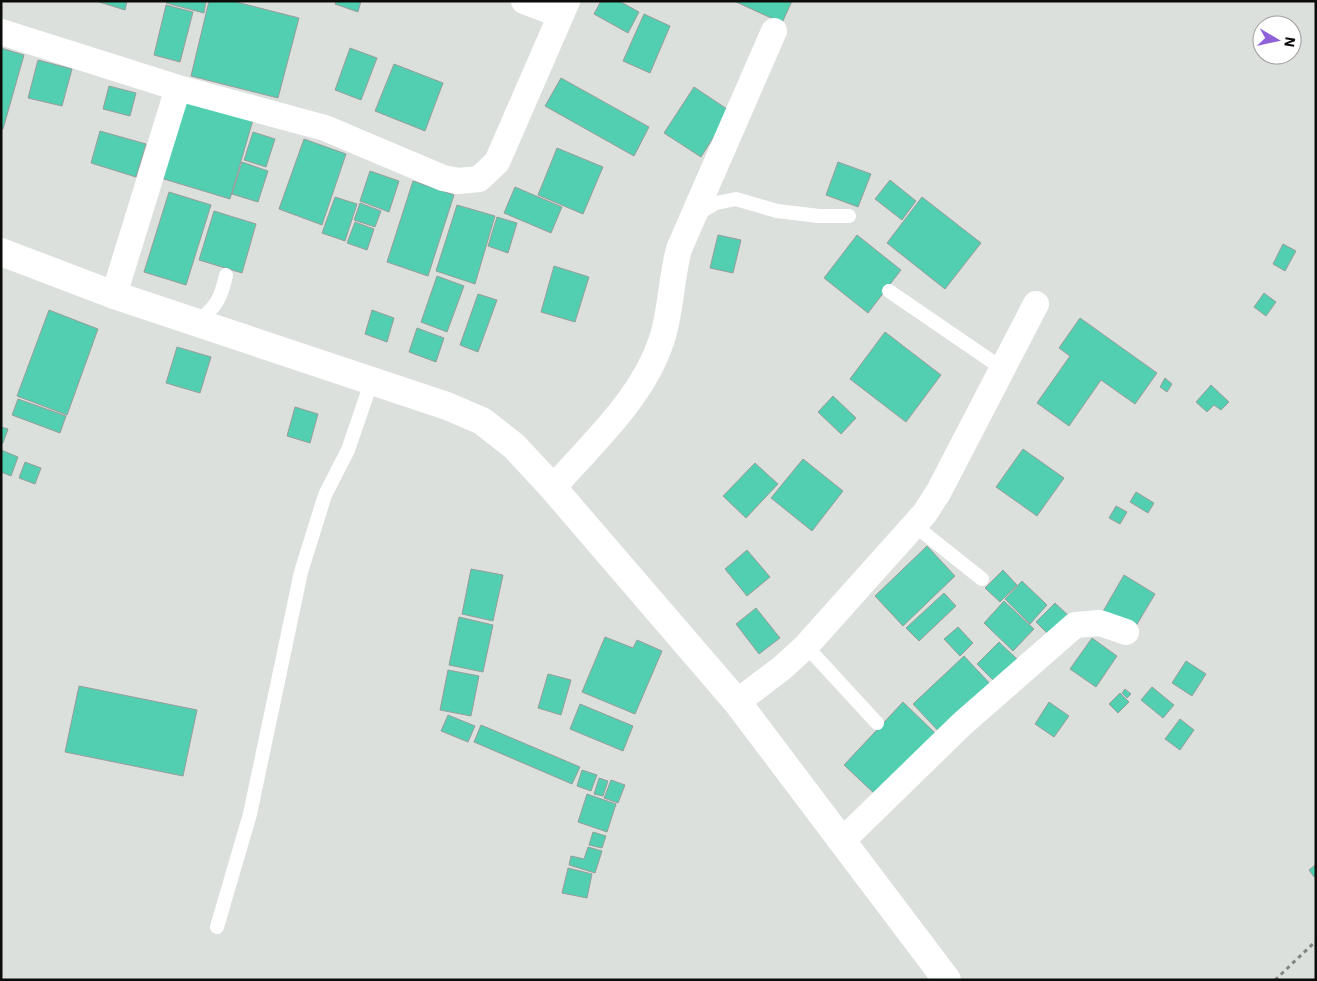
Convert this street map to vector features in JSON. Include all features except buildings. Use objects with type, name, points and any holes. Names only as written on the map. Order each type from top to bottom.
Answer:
[{"type":"street","points":[[1,32],[178,88],[325,128],[443,178],[458,181],[479,179],[497,162],[564,8],[524,1]]},
{"type":"street","points":[[553,488],[632,398],[651,367],[663,337],[672,273],[679,249],[774,31]]},
{"type":"street","points":[[114,295],[178,88]]},
{"type":"street","points":[[1,252],[114,295],[372,380],[447,406],[482,421],[514,446],[553,488],[737,702],[947,980]]},
{"type":"street","points":[[737,702],[782,668],[806,646],[925,513],[939,491],[1036,304]]},
{"type":"street","points":[[843,840],[962,724],[1075,625],[1100,623],[1126,632]]},
{"type":"lane","points":[[695,216],[716,204],[736,199],[777,211],[819,216],[848,216]]},
{"type":"lane","points":[[197,322],[213,310],[222,296],[226,275]]},
{"type":"lane","points":[[889,291],[1003,369]]},
{"type":"lane","points":[[217,926],[250,814],[301,572],[325,495],[348,450],[372,380]]},
{"type":"lane","points":[[914,525],[982,579]]},
{"type":"lane","points":[[806,646],[877,723]]},
{"type":"path","points":[[1275,980],[1316,942]]}]
